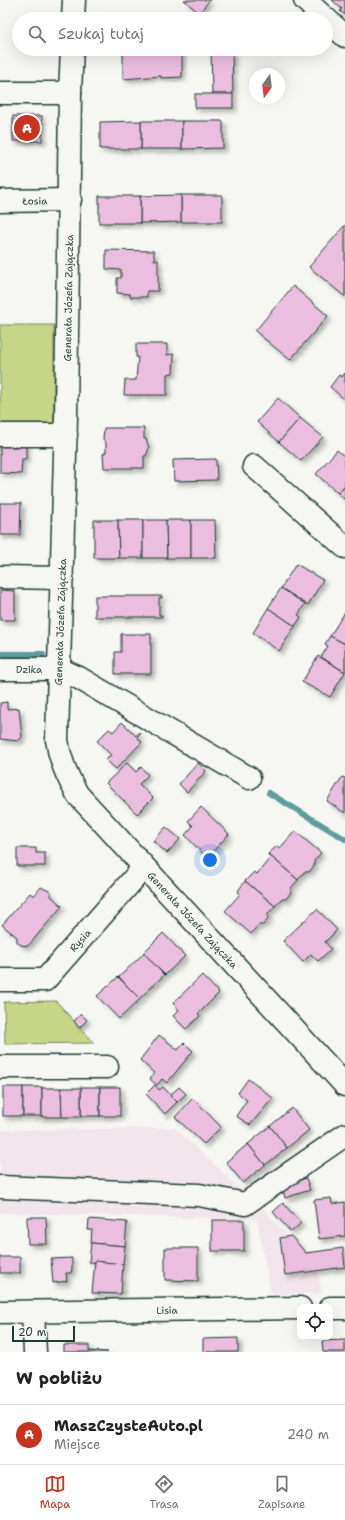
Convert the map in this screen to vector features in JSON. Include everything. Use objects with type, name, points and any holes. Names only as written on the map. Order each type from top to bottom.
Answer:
[{"type":"street","points":[[74,0],[74,12]]},
{"type":"street","points":[[305,0],[318,12]]},
{"type":"street","points":[[333,25],[345,36]]},
{"type":"street","name":"Generała Józefa Zajączka","points":[[72,56],[66,435],[57,740],[60,760],[78,795],[345,1085]]},
{"type":"street","points":[[0,93],[70,93]]},
{"type":"street","name":"Łosia","points":[[0,201],[70,200]]},
{"type":"street","points":[[0,435],[66,435]]},
{"type":"street","points":[[254,466],[345,547]]},
{"type":"street","points":[[0,577],[62,578]]},
{"type":"street","name":"Dzika","points":[[0,669],[59,669]]},
{"type":"street","points":[[59,669],[79,678],[249,778]]},
{"type":"street","name":"Rysia","points":[[0,980],[46,980],[144,867]]},
{"type":"street","points":[[0,1068],[107,1067]]},
{"type":"street","points":[[0,1187],[198,1195],[245,1204],[345,1134]]},
{"type":"street","name":"Lisia","points":[[0,1312],[297,1308]]},
{"type":"street","points":[[333,1308],[345,1308]]},
{"type":"street","points":[[33,1312],[35,1352]]},
{"type":"shaded area","points":[[345,1124],[345,1144],[259,1204],[302,1252],[314,1251],[322,1294],[271,1294],[257,1219],[0,1213],[0,1130],[175,1128],[240,1189],[262,1183]]},
{"type":"green space","points":[[0,325],[54,325],[54,427],[0,427]]},
{"type":"green space","points":[[56,1001],[94,1043],[5,1044],[4,1002]]},
{"type":"building","points":[[184,0],[210,0],[200,12],[198,12]]},
{"type":"building","points":[[332,0],[345,0],[345,15],[340,11],[342,9]]},
{"type":"building","points":[[123,56],[182,56],[182,77],[161,78],[161,76],[123,79]]},
{"type":"building","points":[[211,56],[232,56],[233,94],[212,94]]},
{"type":"building","points":[[195,94],[233,94],[233,108],[195,108]]},
{"type":"building","points":[[13,116],[42,116],[42,141],[13,141]]},
{"type":"building","points":[[141,121],[182,121],[182,149],[141,149]]},
{"type":"building","points":[[141,121],[141,149],[100,149],[100,122]]},
{"type":"building","points":[[182,121],[223,121],[223,148],[182,149]]},
{"type":"building","points":[[181,195],[222,195],[222,222],[181,222]]},
{"type":"building","points":[[181,195],[181,222],[140,223],[140,196]]},
{"type":"building","points":[[99,196],[140,196],[140,223],[99,223]]},
{"type":"building","points":[[345,225],[345,296],[344,296],[309,267]]},
{"type":"building","points":[[106,250],[154,251],[154,260],[158,260],[158,291],[147,291],[147,297],[130,297],[130,294],[117,293],[117,278],[121,278],[121,270],[106,269]]},
{"type":"building","points":[[293,286],[328,316],[290,360],[255,331]]},
{"type":"building","points":[[136,344],[167,344],[167,355],[174,354],[173,373],[167,374],[167,395],[124,395],[125,380],[136,380],[138,357],[136,357]]},
{"type":"building","points":[[345,373],[344,399],[330,387],[339,375],[342,377]]},
{"type":"building","points":[[278,398],[300,418],[279,442],[257,422]]},
{"type":"building","points":[[300,418],[323,437],[301,461],[279,442]]},
{"type":"building","points":[[104,428],[144,428],[144,439],[146,439],[149,448],[146,456],[144,456],[144,468],[104,468],[103,454],[106,452],[106,443],[103,439]]},
{"type":"building","points":[[0,442],[26,442],[26,459],[22,459],[21,474],[0,473]]},
{"type":"building","points":[[337,450],[345,457],[345,485],[338,493],[316,474]]},
{"type":"building","points":[[216,459],[217,480],[174,481],[173,460]]},
{"type":"building","points":[[345,485],[345,500],[338,493]]},
{"type":"building","points":[[0,503],[21,503],[20,535],[0,535]]},
{"type":"building","points":[[94,520],[118,520],[119,558],[94,558]]},
{"type":"building","points":[[118,520],[143,520],[143,558],[119,558]]},
{"type":"building","points":[[143,520],[166,520],[167,558],[143,558]]},
{"type":"building","points":[[166,520],[191,520],[191,558],[167,558]]},
{"type":"building","points":[[191,520],[215,520],[216,558],[191,558]]},
{"type":"building","points":[[296,564],[323,580],[308,605],[281,588]]},
{"type":"building","points":[[281,588],[305,604],[298,615],[301,617],[295,626],[268,608]]},
{"type":"building","points":[[0,590],[15,591],[15,620],[0,620]]},
{"type":"building","points":[[95,596],[162,596],[162,598],[159,598],[159,615],[162,615],[162,617],[95,617]]},
{"type":"building","points":[[268,608],[295,626],[279,651],[253,633]]},
{"type":"building","points":[[345,612],[345,644],[330,636]]},
{"type":"building","points":[[121,634],[151,634],[151,674],[115,674],[115,652],[121,652]]},
{"type":"building","points":[[330,636],[345,644],[345,672],[321,657],[328,646],[325,644]]},
{"type":"building","points":[[318,656],[345,672],[330,697],[302,682]]},
{"type":"building","points":[[7,702],[7,709],[19,708],[22,737],[18,741],[0,739],[0,703]]},
{"type":"building","points":[[122,722],[136,736],[139,732],[140,734],[137,737],[142,742],[116,769],[106,760],[111,755],[97,741],[109,729],[113,732]]},
{"type":"building","points":[[127,763],[136,772],[141,767],[148,775],[139,784],[153,798],[137,814],[106,783]]},
{"type":"building","points":[[198,763],[206,771],[187,792],[179,784]]},
{"type":"building","points":[[342,777],[345,778],[345,813],[327,801]]},
{"type":"building","points":[[201,807],[229,834],[207,858],[185,835],[193,826],[188,821]]},
{"type":"building","points":[[166,827],[180,839],[167,853],[153,841]]},
{"type":"building","points":[[295,831],[321,853],[314,861],[314,866],[309,872],[304,872],[298,880],[268,854],[277,846],[280,848]]},
{"type":"building","points":[[17,848],[36,848],[36,853],[45,853],[45,866],[17,866]]},
{"type":"building","points":[[268,854],[298,880],[291,888],[291,892],[286,899],[281,899],[275,906],[245,881],[254,872],[257,874],[270,858]]},
{"type":"building","points":[[245,881],[275,906],[268,914],[268,919],[263,925],[258,925],[251,934],[225,911],[240,894],[238,891]]},
{"type":"building","points":[[41,887],[51,892],[51,896],[62,906],[28,946],[21,945],[17,942],[17,937],[2,925],[30,893],[34,896]]},
{"type":"building","points":[[317,909],[337,930],[325,942],[331,949],[318,961],[311,954],[303,962],[283,941]]},
{"type":"building","points":[[163,933],[185,956],[165,975],[143,953]]},
{"type":"building","points":[[144,953],[164,975],[139,999],[119,977]]},
{"type":"building","points":[[202,975],[219,993],[198,1014],[200,1016],[186,1029],[173,1016],[179,1010],[173,1003]]},
{"type":"building","points":[[118,977],[140,999],[119,1019],[97,996]]},
{"type":"building","points":[[81,1014],[87,1020],[79,1028],[74,1021]]},
{"type":"building","points":[[159,1035],[178,1050],[184,1043],[193,1051],[167,1083],[162,1079],[157,1085],[150,1079],[154,1073],[140,1060]]},
{"type":"building","points":[[248,1079],[273,1098],[250,1125],[236,1116],[247,1100],[238,1093]]},
{"type":"building","points":[[155,1085],[159,1090],[163,1087],[177,1102],[165,1114],[146,1094]]},
{"type":"building","points":[[3,1087],[23,1087],[23,1116],[3,1116]]},
{"type":"building","points":[[23,1087],[42,1087],[42,1116],[23,1116]]},
{"type":"building","points":[[81,1087],[100,1087],[100,1116],[81,1116]]},
{"type":"building","points":[[100,1087],[120,1087],[120,1116],[100,1116]]},
{"type":"building","points":[[179,1087],[186,1094],[177,1102],[170,1095]]},
{"type":"building","points":[[42,1088],[61,1088],[62,1117],[42,1117]]},
{"type":"building","points":[[61,1088],[81,1088],[81,1117],[62,1117]]},
{"type":"building","points":[[193,1098],[221,1127],[204,1144],[175,1117]]},
{"type":"building","points":[[292,1108],[309,1130],[287,1148],[270,1126]]},
{"type":"building","points":[[270,1126],[287,1148],[265,1165],[248,1144]]},
{"type":"building","points":[[248,1144],[265,1165],[243,1183],[226,1162]]},
{"type":"building","points":[[306,1178],[310,1190],[285,1198],[282,1186]]},
{"type":"building","points":[[331,1198],[332,1204],[345,1202],[345,1236],[319,1239],[314,1200]]},
{"type":"building","points":[[283,1203],[301,1223],[291,1232],[273,1212]]},
{"type":"building","points":[[27,1217],[46,1217],[47,1244],[28,1244]]},
{"type":"building","points":[[89,1219],[127,1222],[125,1246],[91,1243],[92,1230],[88,1230]]},
{"type":"building","points":[[212,1220],[244,1220],[244,1251],[212,1251]]},
{"type":"building","points":[[291,1236],[306,1253],[343,1248],[345,1267],[285,1275],[280,1238]]},
{"type":"building","points":[[91,1243],[125,1246],[123,1264],[89,1262]]},
{"type":"building","points":[[165,1248],[198,1248],[198,1281],[165,1280]]},
{"type":"building","points":[[0,1257],[20,1257],[20,1273],[0,1273]]},
{"type":"building","points":[[72,1258],[71,1273],[66,1273],[67,1281],[53,1283],[51,1259]]},
{"type":"building","points":[[95,1261],[123,1264],[121,1294],[92,1293]]},
{"type":"building","points":[[238,1338],[238,1352],[203,1352],[203,1339]]},
{"type":"building","points":[[345,1340],[345,1352],[323,1352],[322,1341]]},
{"type":"building","points":[[64,1345],[89,1345],[89,1351],[108,1352],[64,1352]]},
{"type":"waterway","points":[[0,654],[43,654]]},
{"type":"waterway","points":[[269,793],[345,839]]},
{"type":"place","name":"MaszCzysteAuto.pl","points":[[27,128]]}]
